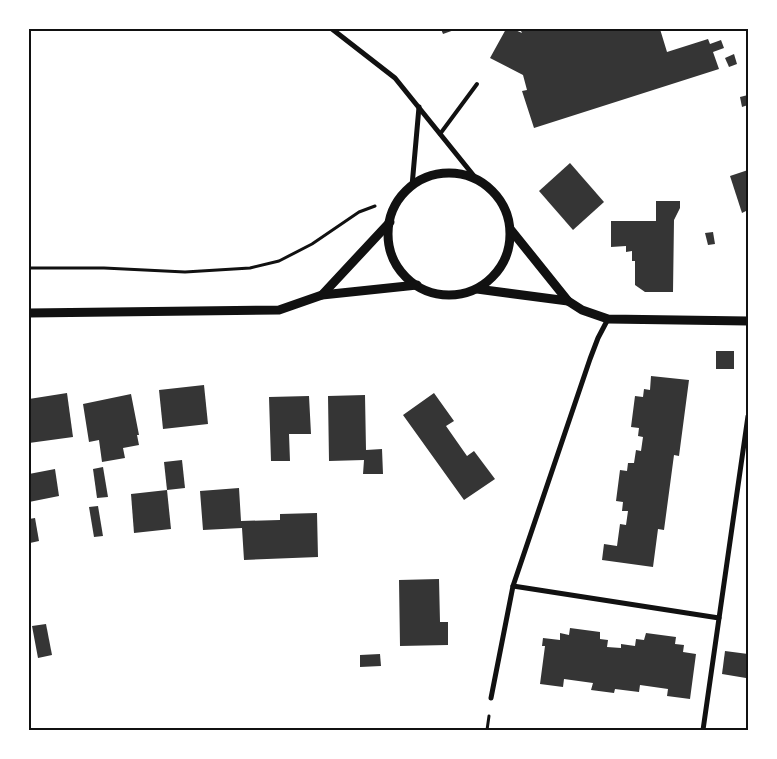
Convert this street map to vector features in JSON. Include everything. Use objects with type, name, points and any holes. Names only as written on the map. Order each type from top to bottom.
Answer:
[{"type":"street","points":[[332,29],[395,78],[478,181]]},
{"type":"street","points":[[412,186],[419,107]]},
{"type":"street","points":[[568,301],[478,289],[454,295],[428,292],[409,280],[395,262],[388,238],[391,213],[403,194],[420,180],[445,172],[469,176],[490,188],[504,206],[511,230],[568,301],[582,310],[608,319],[748,321]]},
{"type":"street","points":[[322,295],[390,222]]},
{"type":"street","points":[[478,289],[496,275],[508,255],[511,230]]},
{"type":"street","points":[[29,313],[279,310],[322,295],[417,285]]},
{"type":"street","points":[[491,698],[513,586],[593,352],[608,319]]},
{"type":"street","points":[[703,730],[748,416]]},
{"type":"street","points":[[513,586],[719,618]]},
{"type":"lane","points":[[440,134],[477,84]]},
{"type":"path","points":[[29,268],[104,268],[185,272],[250,268],[279,261],[312,244],[359,212],[403,194]]},
{"type":"building","points":[[441,29],[457,29],[443,34]]},
{"type":"building","points":[[506,29],[513,29],[522,33],[520,29],[660,29],[667,52],[708,39],[710,44],[721,40],[724,48],[713,52],[719,69],[534,128],[522,91],[527,90],[523,75],[490,58]]},
{"type":"building","points":[[734,54],[737,64],[729,67],[725,58]]},
{"type":"building","points":[[748,95],[748,105],[742,107],[740,97]]},
{"type":"building","points":[[570,163],[604,202],[573,230],[539,191]]},
{"type":"building","points":[[748,170],[748,210],[742,213],[730,176]]},
{"type":"building","points":[[656,201],[680,201],[680,208],[674,220],[673,292],[645,292],[635,285],[635,261],[632,261],[632,251],[626,252],[626,246],[611,247],[611,221],[656,221]]},
{"type":"building","points":[[713,232],[715,244],[708,245],[705,233]]},
{"type":"building","points":[[716,351],[734,351],[734,369],[716,369]]},
{"type":"building","points":[[651,376],[689,380],[679,456],[674,455],[664,530],[658,529],[653,567],[602,560],[604,544],[617,546],[620,524],[626,525],[628,511],[622,511],[623,502],[616,501],[620,470],[627,471],[628,463],[634,463],[636,450],[641,451],[643,437],[638,436],[639,428],[631,427],[635,396],[643,397],[644,389],[650,390]]},
{"type":"building","points":[[204,385],[208,424],[163,429],[159,390]]},
{"type":"building","points":[[67,393],[73,437],[29,443],[29,399]]},
{"type":"building","points":[[434,393],[454,421],[446,426],[467,456],[474,451],[495,479],[464,500],[403,415]]},
{"type":"building","points":[[131,394],[139,435],[137,435],[139,445],[123,448],[125,458],[102,462],[99,440],[89,442],[83,404]]},
{"type":"building","points":[[365,395],[366,450],[382,449],[383,474],[363,474],[364,460],[329,461],[328,396]]},
{"type":"building","points":[[309,396],[311,434],[289,434],[290,461],[271,461],[269,397]]},
{"type":"building","points":[[182,460],[185,488],[167,490],[164,462]]},
{"type":"building","points":[[103,467],[108,497],[97,498],[93,469]]},
{"type":"building","points":[[55,469],[59,496],[29,502],[29,474]]},
{"type":"building","points":[[239,488],[241,521],[280,520],[280,514],[317,513],[318,557],[244,560],[242,528],[203,530],[200,491]]},
{"type":"building","points":[[167,490],[171,529],[134,533],[131,494]]},
{"type":"building","points":[[98,506],[103,536],[94,537],[89,507]]},
{"type":"building","points":[[35,518],[39,541],[30,543],[29,519]]},
{"type":"building","points":[[439,579],[440,622],[448,622],[448,645],[400,646],[399,580]]},
{"type":"building","points":[[46,624],[52,655],[38,658],[32,626]]},
{"type":"building","points":[[570,628],[600,632],[600,639],[608,640],[607,647],[621,648],[621,644],[635,646],[636,639],[644,640],[646,633],[676,637],[675,644],[684,645],[683,652],[696,654],[690,699],[667,696],[668,689],[640,685],[639,692],[615,689],[614,693],[591,690],[593,683],[564,679],[563,687],[540,684],[545,646],[542,646],[543,638],[560,640],[560,633],[569,635]]},
{"type":"building","points":[[725,651],[748,654],[746,678],[722,674]]},
{"type":"building","points":[[380,654],[381,666],[360,667],[360,655]]}]
